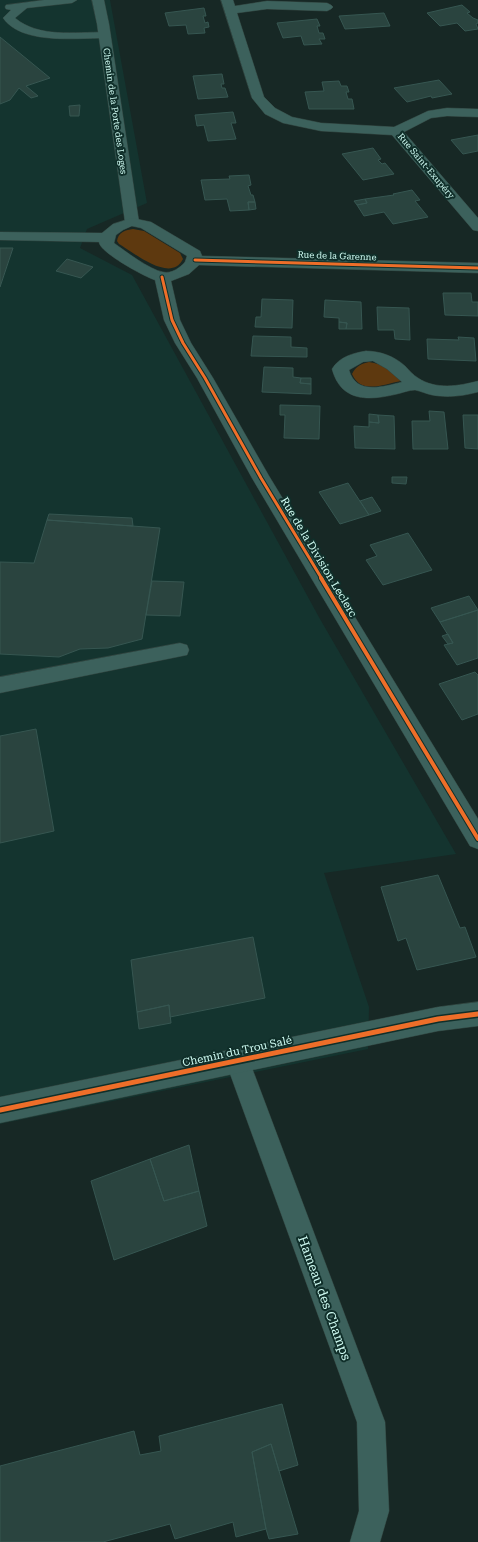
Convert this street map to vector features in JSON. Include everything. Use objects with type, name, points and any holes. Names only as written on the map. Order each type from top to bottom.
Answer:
[{"type":"street","name":"Chemin de la Porte des Loges","points":[[98,0],[105,35],[132,222]]},
{"type":"street","points":[[229,5],[327,7]]},
{"type":"street","name":"Rue Saint-Exupéry","points":[[229,5],[258,98],[270,111],[288,120],[321,127],[396,131],[478,227]]},
{"type":"street","points":[[396,131],[428,115],[447,112],[478,113]]},
{"type":"street","points":[[132,222],[152,228],[195,254],[195,260],[189,268],[162,277],[150,272],[106,245],[108,233],[122,224],[132,222]]},
{"type":"street","points":[[0,236],[106,238]]},
{"type":"street","name":"Rue de la Garenne","points":[[195,260],[478,268]]},
{"type":"street","name":"Rue de la Division Leclerc","points":[[162,277],[172,320],[183,343],[205,378],[261,478],[478,839]]},
{"type":"street","points":[[416,384],[439,390],[466,390],[478,386]]},
{"type":"street","name":"Chemin du Trou Salé","points":[[0,1110],[438,1019],[478,1014]]},
{"type":"lane","points":[[0,8],[72,0]]},
{"type":"lane","points":[[23,6],[8,18],[19,27],[44,35],[105,35]]},
{"type":"lane","points":[[0,684],[180,650]]},
{"type":"lane","name":"Hameau des Champs","points":[[237,1060],[371,1422],[374,1510],[365,1542]]},
{"type":"shaded area","points":[[0,0],[110,0],[147,203],[87,229],[80,248],[132,275],[320,619],[456,854],[324,873],[369,1007],[368,1049],[0,1124]]},
{"type":"shaded area","points":[[133,229],[144,231],[180,253],[183,259],[177,266],[170,268],[161,267],[142,259],[119,244],[117,241],[119,235],[125,231]]},
{"type":"shaded area","points":[[369,362],[379,364],[387,368],[401,381],[380,386],[367,386],[361,384],[352,374],[359,366]]},
{"type":"building","points":[[462,5],[470,12],[467,13],[478,20],[478,23],[476,24],[478,29],[465,31],[457,23],[440,26],[427,13]]},
{"type":"building","points":[[204,8],[206,16],[203,16],[205,23],[208,22],[209,27],[204,28],[205,33],[188,34],[186,25],[169,26],[165,13]]},
{"type":"building","points":[[384,13],[390,26],[345,29],[339,16]]},
{"type":"building","points":[[317,19],[320,26],[317,26],[319,33],[323,33],[325,39],[319,39],[322,44],[304,45],[301,36],[283,38],[277,23]]},
{"type":"building","points":[[0,37],[50,78],[26,86],[38,96],[31,98],[19,88],[10,100],[0,104]]},
{"type":"building","points":[[222,74],[224,84],[221,84],[222,88],[225,88],[228,97],[198,99],[193,76]]},
{"type":"building","points":[[439,80],[452,94],[432,98],[431,96],[407,102],[394,88]]},
{"type":"building","points":[[339,81],[341,86],[347,86],[349,92],[346,92],[348,99],[352,99],[354,109],[309,109],[305,92],[324,91],[322,82]]},
{"type":"building","points":[[80,105],[79,116],[70,116],[69,106]]},
{"type":"building","points":[[233,112],[236,123],[231,123],[236,139],[208,141],[204,125],[197,126],[195,115]]},
{"type":"building","points":[[478,135],[478,151],[463,154],[451,140]]},
{"type":"building","points":[[373,148],[381,159],[378,160],[382,164],[385,163],[394,174],[363,180],[342,154]]},
{"type":"building","points":[[249,175],[251,185],[248,186],[255,202],[248,202],[249,210],[230,211],[227,199],[205,200],[201,180],[230,179],[229,176]]},
{"type":"building","points":[[412,190],[420,200],[415,201],[428,217],[393,224],[384,212],[364,216],[357,205],[367,203],[365,199],[394,195],[393,194]]},
{"type":"building","points":[[365,199],[367,203],[357,205],[354,201]]},
{"type":"building","points":[[248,202],[255,202],[256,209],[249,210]]},
{"type":"building","points":[[0,248],[13,248],[0,287]]},
{"type":"building","points":[[67,259],[93,267],[81,278],[56,271]]},
{"type":"building","points":[[443,293],[471,293],[472,302],[478,302],[478,316],[445,315]]},
{"type":"building","points":[[262,299],[293,300],[292,328],[255,327],[256,317],[261,317]]},
{"type":"building","points":[[325,300],[361,302],[362,329],[346,329],[347,323],[339,322],[339,318],[324,317]]},
{"type":"building","points":[[377,307],[409,308],[410,340],[395,339],[394,330],[378,330]]},
{"type":"building","points":[[339,322],[347,323],[346,329],[339,329]]},
{"type":"building","points":[[253,336],[291,337],[291,347],[307,348],[307,357],[251,356]]},
{"type":"building","points":[[458,337],[474,338],[476,361],[428,359],[427,339],[459,340]]},
{"type":"building","points":[[264,367],[293,368],[293,377],[301,378],[300,383],[311,384],[311,394],[262,392]]},
{"type":"building","points":[[301,378],[311,378],[311,384],[300,383]]},
{"type":"building","points":[[280,405],[320,406],[319,439],[284,438],[285,415],[280,415]]},
{"type":"building","points":[[429,411],[444,412],[448,449],[413,449],[412,421],[430,421]]},
{"type":"building","points":[[369,414],[378,415],[379,423],[369,422]]},
{"type":"building","points":[[378,415],[394,416],[395,449],[355,448],[354,426],[369,427],[369,422],[379,423]]},
{"type":"building","points":[[463,415],[478,415],[478,449],[465,448]]},
{"type":"building","points":[[392,477],[407,477],[406,484],[392,483]]},
{"type":"building","points":[[348,483],[369,515],[340,524],[319,492]]},
{"type":"building","points":[[372,497],[381,511],[369,515],[360,501]]},
{"type":"building","points":[[49,514],[132,518],[133,526],[47,520]]},
{"type":"building","points":[[47,520],[160,528],[142,639],[108,648],[80,649],[59,657],[0,654],[0,562],[34,563]]},
{"type":"building","points":[[408,533],[432,570],[383,585],[366,560],[377,556],[370,545]]},
{"type":"building","points":[[152,581],[184,582],[180,616],[146,615]]},
{"type":"building","points":[[469,596],[478,610],[440,622],[431,608]]},
{"type":"building","points":[[478,610],[478,658],[457,665],[444,645],[453,643],[440,622]]},
{"type":"building","points":[[448,634],[453,643],[448,644],[442,636]]},
{"type":"building","points":[[475,672],[478,675],[478,714],[462,720],[439,684]]},
{"type":"building","points":[[36,729],[54,831],[0,843],[0,736]]},
{"type":"building","points":[[438,875],[460,928],[465,927],[476,957],[417,970],[406,938],[398,941],[381,887]]},
{"type":"building","points":[[253,937],[265,998],[170,1017],[169,1005],[137,1012],[131,960]]},
{"type":"building","points":[[169,1005],[171,1023],[139,1029],[137,1012]]},
{"type":"building","points":[[189,1145],[199,1191],[164,1201],[150,1159]]},
{"type":"building","points":[[150,1159],[164,1201],[199,1191],[207,1226],[114,1260],[91,1181]]},
{"type":"building","points":[[282,1404],[298,1465],[279,1471],[271,1444],[252,1452],[266,1529],[236,1537],[233,1522],[175,1539],[170,1524],[103,1542],[0,1542],[0,1466],[134,1431],[140,1455],[161,1451],[159,1436]]},
{"type":"building","points":[[271,1444],[298,1534],[269,1539],[252,1452]]},
{"type":"cycle path","points":[[195,260],[478,268]]},
{"type":"cycle path","points":[[162,277],[172,320],[183,343],[205,378],[261,478],[478,839]]},
{"type":"cycle path","points":[[0,1110],[438,1019],[478,1014]]}]
